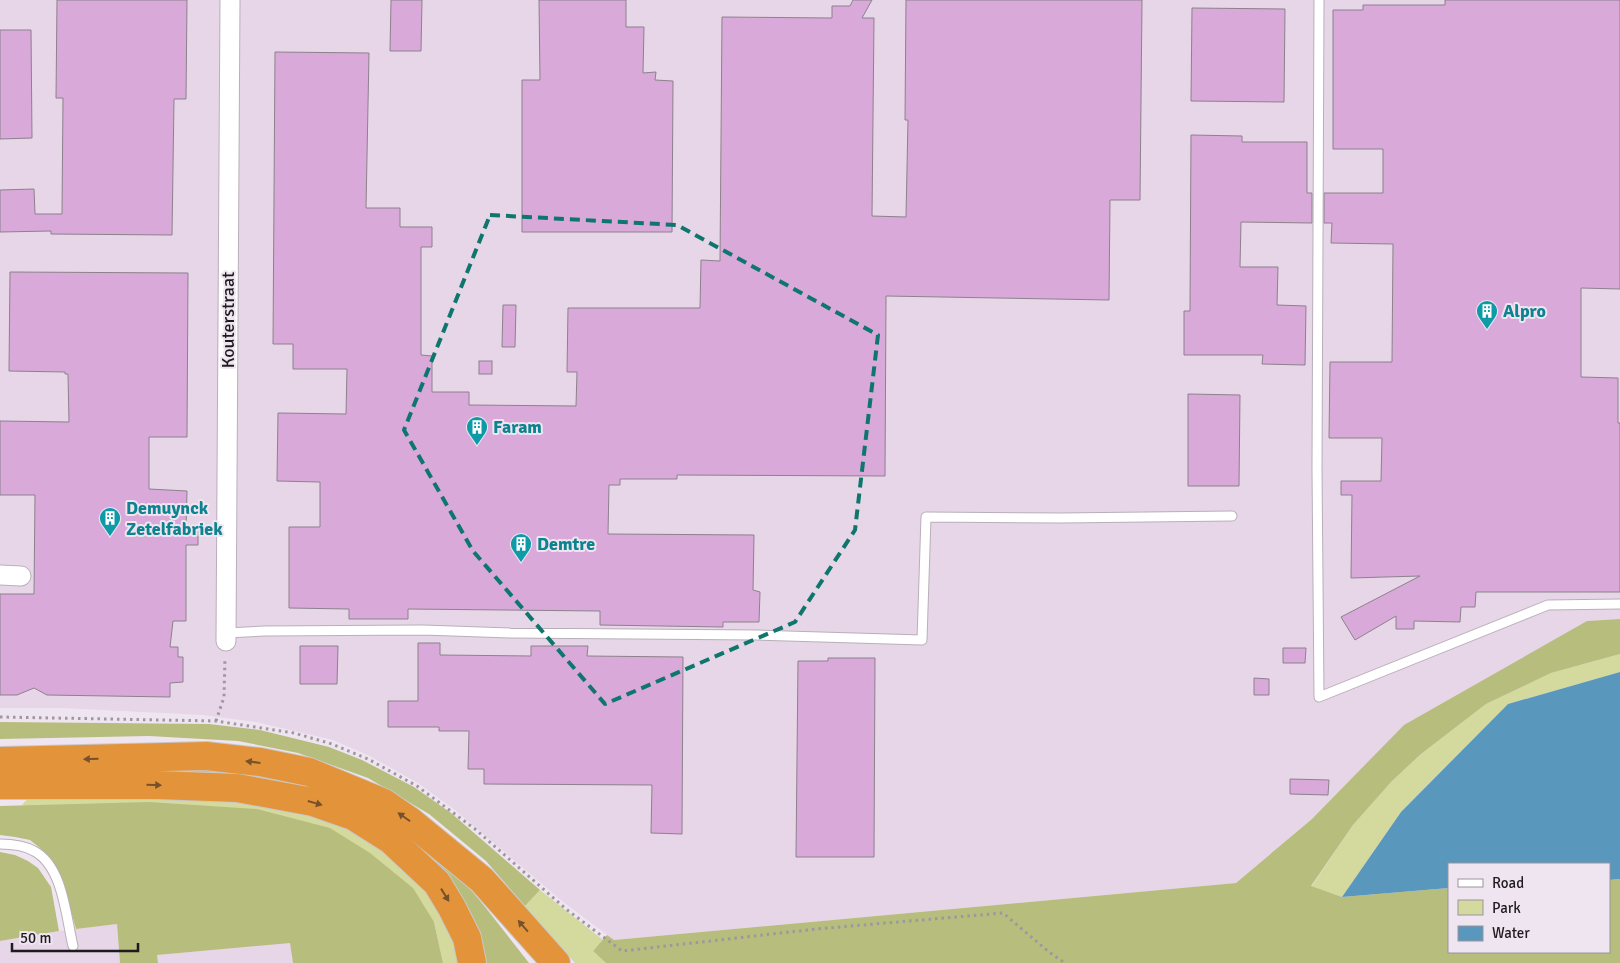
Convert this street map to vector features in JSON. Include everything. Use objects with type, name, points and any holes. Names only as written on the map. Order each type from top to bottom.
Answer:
[{"type":"highway","points":[[0,761],[206,756],[260,762],[309,772],[384,803],[410,821],[482,880],[556,963]]},
{"type":"highway","points":[[0,785],[157,785],[237,788],[312,802],[353,816],[391,840],[437,883],[467,938],[472,963]]},
{"type":"street","name":"Kouterstraat","points":[[226,637],[230,0]]},
{"type":"street","points":[[0,574],[21,576]]},
{"type":"lane","points":[[1319,0],[1317,459],[1319,697],[1548,605],[1620,604]]},
{"type":"lane","points":[[226,637],[265,631],[423,630],[510,633],[758,635],[922,640],[926,517],[1232,516]]},
{"type":"lane","points":[[0,844],[10,844],[34,850],[49,863],[59,880],[73,946]]},
{"type":"path","points":[[216,721],[224,697],[226,637]]},
{"type":"path","points":[[622,951],[816,929],[1003,913],[1065,963]]},
{"type":"highlighted area","points":[[490,215],[677,225],[878,335],[855,530],[795,622],[605,704],[473,551],[404,430]]},
{"type":"shaded area","points":[[0,0],[1620,0],[1620,619],[1587,621],[1312,819],[1236,883],[614,940],[562,901],[455,810],[418,783],[368,755],[333,740],[256,722],[203,715],[62,708],[0,708]]},
{"type":"shaded area","points":[[117,924],[120,963],[0,963],[0,941]]},
{"type":"shaded area","points":[[290,942],[293,963],[158,963],[157,955]]},
{"type":"green space","points":[[1620,619],[1620,654],[1551,673],[1486,704],[1421,754],[1392,781],[1353,825],[1311,886],[1342,897],[1448,888],[1448,953],[1610,953],[1610,880],[1620,879],[1620,963],[606,963],[593,951],[607,935],[614,940],[1236,883],[1312,819],[1404,725],[1587,621]]},
{"type":"green space","points":[[1620,654],[1620,672],[1508,704],[1401,812],[1342,897],[1311,887],[1353,825],[1392,781],[1421,754],[1486,704],[1551,673]]},
{"type":"green space","points":[[0,722],[209,724],[260,730],[329,747],[362,760],[414,787],[451,813],[540,890],[525,906],[486,861],[429,814],[368,778],[298,753],[238,741],[149,736],[0,739]]},
{"type":"green space","points":[[145,765],[271,775],[361,802],[456,872],[529,963],[484,963],[358,809],[39,767]]},
{"type":"green space","points":[[221,796],[338,821],[392,853],[427,888],[448,922],[461,963],[443,963],[434,922],[22,805],[29,797]]},
{"type":"green space","points":[[149,802],[257,809],[330,828],[370,853],[413,888],[434,922],[443,963],[293,963],[290,943],[157,955],[158,963],[120,963],[117,924],[76,929],[61,877],[40,848],[30,840],[0,835],[0,806]]},
{"type":"green space","points":[[0,852],[15,855],[38,868],[51,887],[59,931],[0,941]]},
{"type":"green space","points":[[540,890],[603,940],[593,951],[606,963],[575,963],[525,906]]},
{"type":"water","points":[[1620,672],[1620,879],[1610,880],[1610,863],[1448,863],[1448,888],[1342,897],[1401,812],[1508,704]]},
{"type":"building","points":[[57,0],[187,0],[186,99],[174,99],[172,235],[51,234],[51,231],[0,232],[0,190],[34,189],[35,214],[62,214],[63,98],[56,98]]},
{"type":"building","points":[[391,0],[422,0],[421,51],[390,51]]},
{"type":"building","points":[[539,0],[626,0],[626,27],[644,27],[643,73],[656,72],[655,80],[673,81],[672,232],[522,232],[522,80],[540,80]]},
{"type":"building","points":[[853,0],[872,0],[862,18],[874,18],[872,216],[906,217],[908,120],[905,120],[906,0],[1142,0],[1140,200],[1110,200],[1109,300],[886,296],[885,476],[677,475],[677,479],[620,479],[620,485],[609,485],[608,534],[754,535],[753,590],[760,592],[759,622],[723,622],[723,627],[600,625],[600,611],[408,609],[408,619],[349,619],[349,609],[289,608],[289,527],[320,527],[320,482],[277,481],[278,413],[346,414],[347,369],[293,369],[293,344],[273,344],[275,52],[369,53],[366,208],[400,208],[400,227],[432,227],[432,247],[421,247],[421,355],[432,356],[432,392],[469,392],[469,405],[576,406],[577,372],[567,372],[568,308],[700,308],[701,260],[720,261],[722,17],[832,18],[832,6],[850,6]]},
{"type":"building","name":"Alpro","points":[[1445,0],[1620,0],[1620,289],[1581,288],[1581,377],[1618,378],[1618,423],[1620,423],[1620,592],[1476,592],[1475,607],[1461,607],[1460,622],[1414,621],[1414,629],[1396,629],[1396,616],[1355,640],[1341,617],[1420,576],[1351,578],[1352,495],[1341,495],[1341,481],[1381,481],[1382,438],[1329,438],[1330,362],[1392,362],[1393,244],[1331,243],[1332,223],[1324,223],[1324,193],[1383,193],[1383,149],[1333,149],[1333,10],[1363,10],[1363,5],[1445,5]]},
{"type":"building","points":[[1192,8],[1285,9],[1284,102],[1191,101]]},
{"type":"building","points":[[0,30],[31,30],[32,138],[0,139]]},
{"type":"building","points":[[1191,135],[1242,136],[1242,142],[1307,142],[1307,193],[1312,193],[1312,223],[1241,222],[1240,267],[1278,267],[1277,305],[1306,306],[1305,365],[1262,364],[1263,355],[1184,355],[1184,311],[1190,311]]},
{"type":"building","name":"Demuynck Zetelfabriek","points":[[10,272],[188,273],[187,437],[149,437],[149,489],[187,491],[186,529],[198,529],[198,545],[186,545],[186,621],[173,621],[170,647],[178,647],[178,657],[183,657],[183,682],[170,683],[170,697],[47,695],[34,688],[17,695],[0,695],[0,594],[34,594],[35,495],[0,495],[0,421],[69,422],[68,374],[65,374],[65,372],[9,371]]},
{"type":"building","points":[[503,305],[516,305],[515,347],[502,347]]},
{"type":"building","points":[[479,361],[492,361],[492,374],[479,374]]},
{"type":"building","points":[[1188,394],[1240,395],[1239,486],[1188,486]]},
{"type":"building","points":[[418,643],[440,643],[440,655],[531,656],[531,646],[588,646],[587,656],[683,657],[682,834],[651,833],[652,785],[484,784],[484,769],[468,769],[469,731],[439,731],[439,727],[388,727],[388,701],[418,701]]},
{"type":"building","points":[[300,646],[338,646],[337,684],[300,684]]},
{"type":"building","points":[[1283,648],[1306,648],[1305,663],[1283,663]]},
{"type":"building","points":[[828,658],[875,658],[874,857],[796,857],[798,661],[828,661]]},
{"type":"building","points":[[1254,678],[1269,679],[1269,695],[1254,695]]},
{"type":"building","points":[[1290,779],[1329,780],[1328,795],[1290,794]]},
{"type":"place","name":"Alpro","points":[[1487,330]]},
{"type":"place","name":"Faram","points":[[477,446]]},
{"type":"place","name":"Demuynck Zetelfabriek","points":[[110,537]]},
{"type":"place","name":"Demtre","points":[[521,563]]}]
